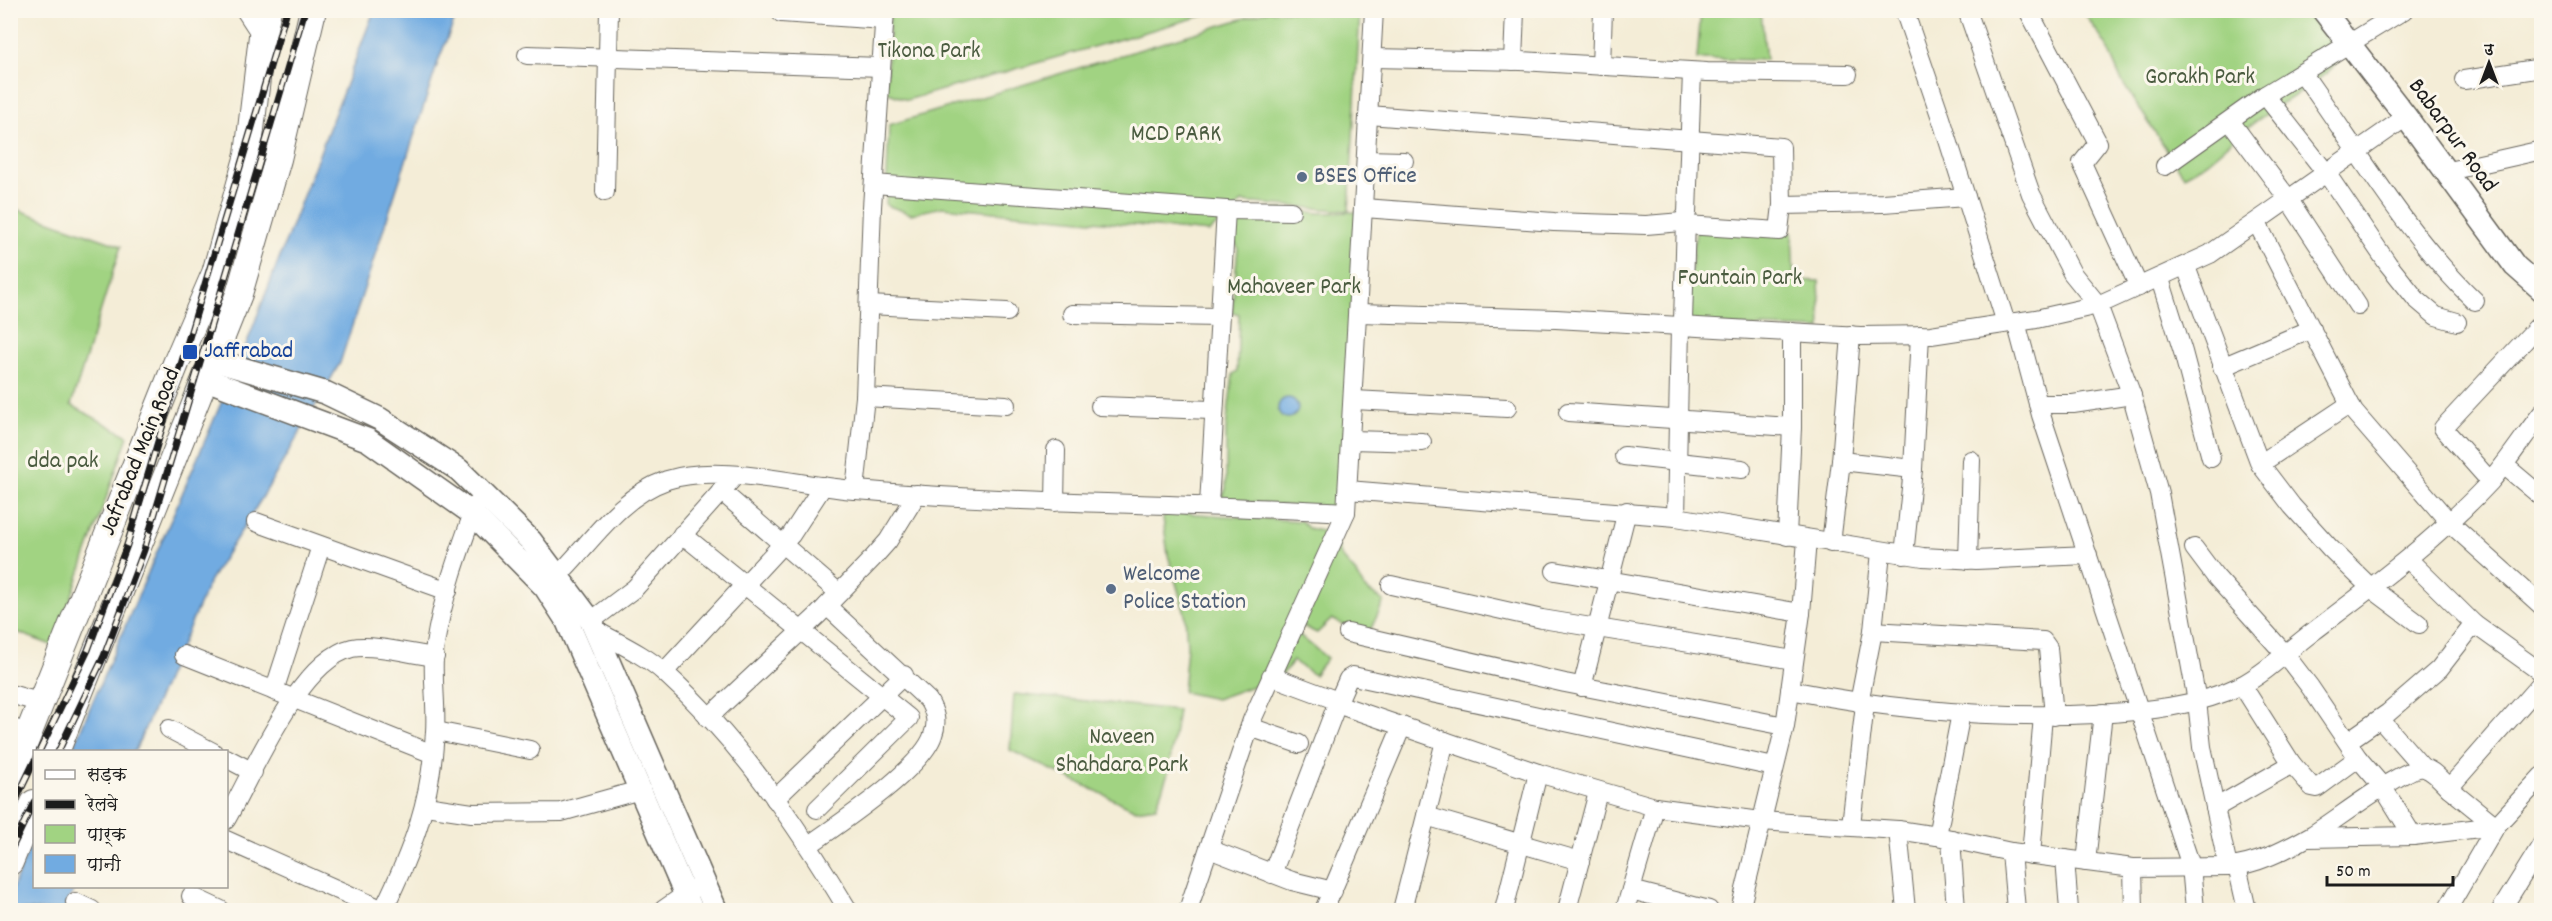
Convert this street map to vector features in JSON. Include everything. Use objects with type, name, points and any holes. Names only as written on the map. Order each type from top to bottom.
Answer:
[{"type":"main road","name":"Jafrabad Main Road","points":[[11,779],[20,730],[42,702],[215,273],[248,155],[262,36],[268,10]]},
{"type":"main road","name":"Jafrabad Main Road","points":[[57,750],[82,686],[218,373],[285,132],[313,10]]},
{"type":"main road","points":[[251,127],[285,132]]},
{"type":"main road","points":[[54,672],[82,686]]},
{"type":"main road","points":[[10,862],[33,805]]},
{"type":"street","points":[[245,10],[262,36]]},
{"type":"street","points":[[605,192],[609,10]]},
{"type":"street","points":[[1188,910],[1250,727],[1346,513],[1359,313],[1374,10]]},
{"type":"street","points":[[1513,61],[1515,10]]},
{"type":"street","points":[[1601,66],[1603,10]]},
{"type":"street","points":[[1904,10],[1966,197],[2011,323],[2111,630],[2141,711],[2191,866],[2195,910]]},
{"type":"street","points":[[1967,10],[2004,124],[2031,194],[2072,273],[2098,305],[2132,395],[2159,493],[2197,701],[2202,747],[2215,808],[2247,910]]},
{"type":"street","points":[[2028,10],[2098,143],[2082,163],[2139,287]]},
{"type":"street","name":"Babarpur Road","points":[[2323,10],[2406,117],[2444,172],[2515,266],[2541,290]]},
{"type":"street","points":[[2165,166],[2265,95],[2303,74],[2399,11]]},
{"type":"street","points":[[781,13],[885,15],[874,184],[865,397],[855,490]]},
{"type":"street","points":[[527,55],[881,67]]},
{"type":"street","points":[[1372,58],[1513,61],[1692,72],[1848,74]]},
{"type":"street","points":[[2464,80],[2541,68]]},
{"type":"street","points":[[1676,517],[1681,324],[1691,140],[1692,72]]},
{"type":"street","points":[[2303,74],[2452,280],[2475,301]]},
{"type":"street","points":[[2265,95],[2327,174],[2388,264],[2416,299],[2436,316],[2457,322]]},
{"type":"street","points":[[1364,208],[1554,222],[1646,225],[1686,222],[1779,231],[1782,205],[1781,147],[1369,115]]},
{"type":"street","points":[[1359,313],[1681,324],[1851,335],[1920,335],[2011,323],[2098,305],[2186,267],[2257,223],[2359,153],[2406,117]]},
{"type":"street","points":[[2230,121],[2289,200],[2358,306]]},
{"type":"street","points":[[2444,172],[2541,150]]},
{"type":"street","points":[[1366,160],[1404,160]]},
{"type":"street","points":[[874,184],[1226,210],[1291,211]]},
{"type":"street","points":[[1782,205],[1882,203],[1966,197]]},
{"type":"street","points":[[1209,505],[1212,410],[1226,210]]},
{"type":"street","points":[[2257,223],[2350,404],[2450,524],[2541,606]]},
{"type":"street","points":[[2186,267],[2260,464],[2292,506],[2371,588],[2419,624]]},
{"type":"street","points":[[2160,279],[2183,352],[2211,458]]},
{"type":"street","points":[[869,304],[1007,312]]},
{"type":"street","points":[[1072,314],[1218,317]]},
{"type":"street","points":[[2490,481],[2443,428],[2541,322]]},
{"type":"street","points":[[2222,367],[2312,329]]},
{"type":"street","points":[[1787,536],[1792,427],[1792,332]]},
{"type":"street","points":[[1831,543],[1841,460],[1851,335]]},
{"type":"street","points":[[1904,555],[1913,469],[1920,335]]},
{"type":"street","points":[[218,373],[326,393],[380,419],[459,470],[531,541],[552,581],[567,621],[628,734],[640,790],[694,896],[716,910]]},
{"type":"street","points":[[218,373],[315,420],[368,440],[473,514],[552,581],[593,626],[664,672],[753,768],[809,844],[848,910]]},
{"type":"street","points":[[2038,404],[2073,404],[2132,395]]},
{"type":"street","points":[[865,397],[1006,405]]},
{"type":"street","points":[[1354,400],[1507,408]]},
{"type":"street","points":[[2260,464],[2350,404]]},
{"type":"street","points":[[1100,406],[1212,410]]},
{"type":"street","points":[[1568,412],[1792,427]]},
{"type":"street","points":[[1790,690],[1862,704],[1961,713],[2048,716],[2141,711],[2197,701],[2242,685],[2371,588],[2450,524],[2504,465],[2540,417]]},
{"type":"street","points":[[1351,440],[1422,442]]},
{"type":"street","points":[[1055,502],[1056,450]]},
{"type":"street","points":[[1624,456],[1677,460],[1742,469]]},
{"type":"street","points":[[1841,460],[1913,469]]},
{"type":"street","points":[[1968,560],[1971,460]]},
{"type":"street","points":[[2504,465],[2541,496]]},
{"type":"street","points":[[552,581],[601,526],[635,496],[664,481],[691,473],[855,490],[918,494],[1055,502],[1209,505],[1346,513]]},
{"type":"street","points":[[593,626],[634,588],[735,476]]},
{"type":"street","points":[[664,672],[782,545],[824,486]]},
{"type":"street","points":[[1348,490],[1627,511],[1904,555],[1968,560],[2088,555]]},
{"type":"street","points":[[721,491],[782,545],[934,710],[936,721],[928,746],[896,780],[809,844]]},
{"type":"street","points":[[228,841],[383,910],[409,859],[426,806],[436,731],[435,657],[448,591],[481,492]]},
{"type":"street","points":[[708,718],[801,631],[888,541],[918,494]]},
{"type":"street","points":[[1582,687],[1627,511]]},
{"type":"street","points":[[256,522],[448,591]]},
{"type":"street","points":[[682,534],[909,718],[818,809]]},
{"type":"street","points":[[1740,910],[1785,726],[1801,613],[1807,540]]},
{"type":"street","points":[[274,691],[321,546]]},
{"type":"street","points":[[2194,548],[2215,576],[2284,653],[2358,758],[2382,786],[2413,836]]},
{"type":"street","points":[[1851,825],[1862,704],[1873,631],[1881,552]]},
{"type":"street","points":[[2408,558],[2474,624],[2541,673]]},
{"type":"street","points":[[1555,571],[1801,613]]},
{"type":"street","points":[[1391,585],[1542,619],[1794,660]]},
{"type":"street","points":[[2348,741],[2380,718],[2439,669],[2474,624]]},
{"type":"street","points":[[593,626],[628,734],[694,896]]},
{"type":"street","points":[[1873,631],[2043,641],[2048,648],[2048,716],[2031,855]]},
{"type":"street","points":[[1348,633],[1582,687],[1785,726]]},
{"type":"street","points":[[228,816],[293,699],[319,666],[354,648],[435,657]]},
{"type":"street","points":[[184,655],[433,754]]},
{"type":"street","points":[[775,799],[904,675]]},
{"type":"street","points":[[1271,676],[1337,703],[1538,773],[1655,807],[1761,821],[1851,825],[1944,837],[2010,852],[2133,868],[2232,866],[2273,854],[2306,838],[2382,786],[2422,767]]},
{"type":"street","points":[[1272,874],[1337,703],[1348,679],[1355,676],[1774,767]]},
{"type":"street","points":[[2449,788],[2541,682]]},
{"type":"street","points":[[2242,685],[2292,764],[2313,787],[2317,788],[2358,758]]},
{"type":"street","points":[[10,694],[42,702]]},
{"type":"street","points":[[1956,910],[1944,837],[1961,713]]},
{"type":"street","points":[[2086,862],[2103,713]]},
{"type":"street","points":[[2380,718],[2422,767],[2496,826]]},
{"type":"street","points":[[1324,910],[1402,726]]},
{"type":"street","points":[[1250,727],[1299,744]]},
{"type":"street","points":[[169,729],[209,750]]},
{"type":"street","points":[[436,731],[530,750]]},
{"type":"street","points":[[1402,910],[1445,741]]},
{"type":"street","points":[[228,759],[253,772]]},
{"type":"street","points":[[2215,808],[2292,764]]},
{"type":"street","points":[[1504,910],[1538,773]]},
{"type":"street","points":[[2447,910],[2496,826],[2541,776]]},
{"type":"street","points":[[426,806],[472,813],[561,812],[640,790]]},
{"type":"street","points":[[1567,910],[1598,792]]},
{"type":"street","points":[[1624,910],[1655,807]]},
{"type":"street","points":[[1426,816],[1580,861]]},
{"type":"street","points":[[2306,838],[2413,836],[2496,826]]},
{"type":"street","points":[[1898,831],[1906,910]]},
{"type":"street","points":[[2501,910],[2541,844]]},
{"type":"street","points":[[1209,849],[1272,874],[1333,891]]},
{"type":"street","points":[[2010,852],[2016,910]]},
{"type":"street","points":[[2065,859],[2069,910]]},
{"type":"street","points":[[2133,868],[2134,910]]},
{"type":"street","points":[[1631,890],[1709,910]]},
{"type":"street","points":[[190,896],[221,910]]},
{"type":"street","points":[[663,910],[694,896]]},
{"type":"street","points":[[75,902],[92,910]]},
{"type":"green space","name":"Tikona Park","points":[[890,11],[1219,11],[907,100],[886,92]]},
{"type":"green space","name":"MCD PARK","points":[[1268,11],[1360,11],[1349,211],[1242,202],[1209,232],[942,207],[911,214],[886,205],[889,125]]},
{"type":"green space","points":[[1701,11],[1761,11],[1766,60],[1697,59]]},
{"type":"green space","name":"Gorakh Park","points":[[2083,11],[2309,11],[2344,56],[2319,79],[2249,126],[2205,163],[2184,176],[2122,82],[2106,45]]},
{"type":"green space","name":"dda pak","points":[[10,207],[121,246],[71,405],[128,436],[54,646],[11,630]]},
{"type":"green space","name":"Mahaveer Park","points":[[1280,209],[1320,213],[1359,212],[1342,511],[1220,499],[1226,489],[1226,429],[1233,374],[1237,371],[1239,314],[1232,312],[1238,248],[1230,232],[1234,212]]},
{"type":"green space","name":"Fountain Park","points":[[1696,231],[1792,233],[1794,280],[1819,281],[1821,329],[1680,324],[1688,297]]},
{"type":"green space","points":[[1168,512],[1301,521],[1308,528],[1330,533],[1338,544],[1341,556],[1356,573],[1365,589],[1384,601],[1367,637],[1332,619],[1317,633],[1302,626],[1298,634],[1327,658],[1314,675],[1293,661],[1281,676],[1216,699],[1183,692],[1187,646],[1185,614],[1168,555],[1163,518]]},
{"type":"green space","name":"Naveen Shahdara Park","points":[[1014,694],[1178,710],[1168,773],[1156,807],[1136,810],[1010,750]]},
{"type":"water","points":[[374,11],[458,11],[439,59],[340,363],[262,498],[210,580],[135,750],[72,750],[246,345]]},
{"type":"water","points":[[1288,398],[1295,401],[1298,408],[1295,415],[1288,418],[1281,415],[1278,408],[1281,401]]},
{"type":"water","points":[[33,838],[33,888],[75,888],[64,910],[11,910],[11,892]]},
{"type":"railway","points":[[40,750],[88,650],[127,545],[287,10]]},
{"type":"railway","points":[[59,750],[104,656],[144,550],[305,10]]},
{"type":"railway","points":[[10,812],[33,764]]},
{"type":"railway","points":[[10,852],[33,804]]},
{"type":"place","name":"BSES Office","points":[[1302,177]]},
{"type":"place","name":"Jaffrabad","points":[[190,352]]},
{"type":"place","name":"Welcome Police Station","points":[[1111,589]]}]
